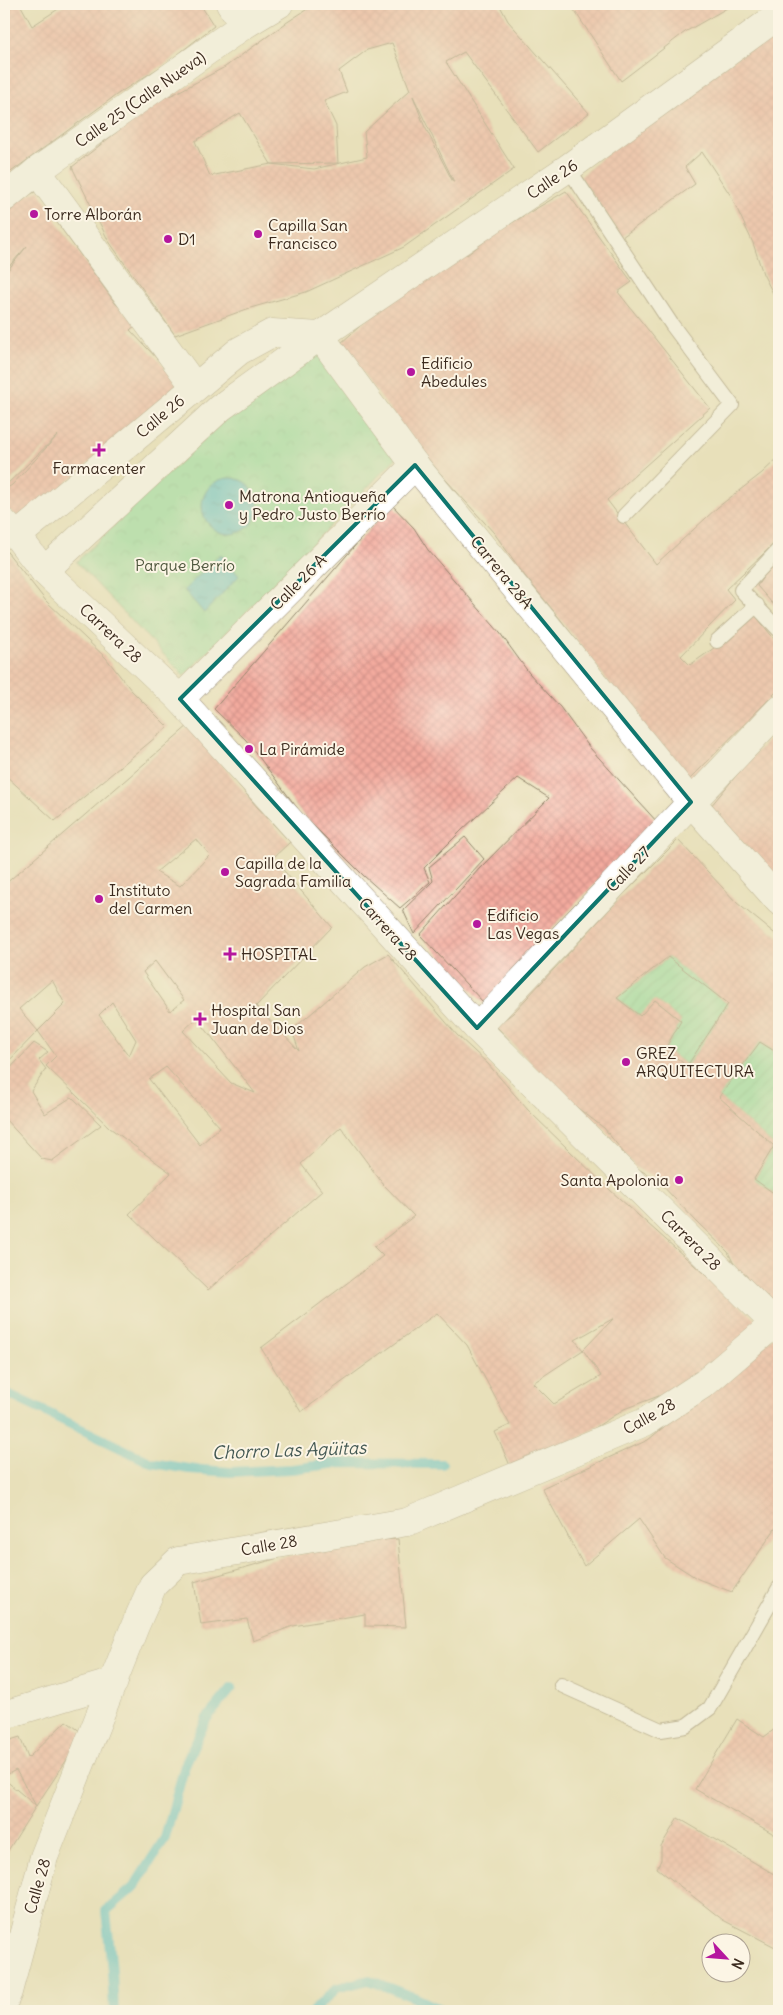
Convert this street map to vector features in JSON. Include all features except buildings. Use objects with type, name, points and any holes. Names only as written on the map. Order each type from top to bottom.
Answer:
[{"type":"street","name":"Calle 25 (Calle Nueva)","points":[[4,198],[237,15],[279,4]]},
{"type":"street","name":"Calle 26","points":[[44,571],[220,408],[320,336],[568,168],[779,15]]},
{"type":"street","points":[[38,171],[195,387]]},
{"type":"street","name":"Calle 26","points":[[10,529],[239,352],[272,334],[320,336]]},
{"type":"street","name":"Carrera 28A","points":[[320,336],[415,465],[691,802],[779,901]]},
{"type":"street","name":"Calle 26 A","points":[[180,699],[415,465]]},
{"type":"street","name":"Carrera 28","points":[[10,529],[44,571],[180,699],[476,1028],[778,1322]]},
{"type":"street","name":"Calle 27","points":[[476,1028],[779,710]]},
{"type":"street","name":"Calle 28","points":[[4,2001],[44,1858],[153,1585],[178,1561],[407,1522],[645,1422],[705,1382],[778,1322]]},
{"type":"street","points":[[4,1715],[114,1682]]},
{"type":"lane","points":[[568,168],[672,325],[732,405],[624,516]]},
{"type":"lane","points":[[779,549],[741,590],[779,630]]},
{"type":"lane","points":[[717,641],[757,605]]},
{"type":"lane","points":[[560,1685],[661,1730],[686,1726],[710,1708],[779,1588]]},
{"type":"highlighted area","points":[[415,465],[691,802],[477,1028],[180,699]]},
{"type":"green space","name":"Parque Berrío","points":[[317,343],[396,458],[184,676],[76,562],[221,423]]},
{"type":"green space","points":[[668,957],[728,1004],[687,1066],[665,1049],[681,1021],[655,1000],[640,1016],[617,998]]},
{"type":"green space","points":[[760,1042],[779,1054],[779,1197],[754,1179],[774,1146],[719,1097]]},
{"type":"water","points":[[230,478],[241,480],[250,486],[256,495],[258,506],[256,517],[250,526],[241,532],[230,534],[219,532],[210,526],[204,517],[202,506],[204,495],[210,486],[219,480]]},
{"type":"water","points":[[221,554],[239,576],[204,613],[184,590]]},
{"type":"waterway","name":"Chorro Las Agüitas","points":[[4,1392],[152,1463],[189,1469],[231,1472],[292,1469],[338,1463],[442,1464]]},
{"type":"waterway","points":[[114,2011],[106,1911],[134,1887],[165,1838],[185,1765],[207,1718],[232,1688]]},
{"type":"waterway","points":[[313,2011],[337,1988],[369,1980],[444,2011]]},
{"type":"place","name":"Torre Alborán","points":[[34,214]]},
{"type":"place","name":"Capilla San Francisco","points":[[258,234]]},
{"type":"place","name":"D1","points":[[168,239]]},
{"type":"place","name":"Edificio Abedules","points":[[411,372]]},
{"type":"place","name":"Farmacenter","points":[[99,450]]},
{"type":"place","name":"Matrona Antioqueña y Pedro Justo Berrío","points":[[229,505]]},
{"type":"place","name":"La Pirámide","points":[[249,749]]},
{"type":"place","name":"Capilla de la Sagrada Familia","points":[[225,872]]},
{"type":"place","name":"Instituto del Carmen","points":[[99,899]]},
{"type":"place","name":"Edificio Las Vegas","points":[[477,924]]},
{"type":"place","name":"HOSPITAL","points":[[230,954]]},
{"type":"place","name":"Hospital San Juan de Dios","points":[[200,1019]]},
{"type":"place","name":"GREZ ARQUITECTURA","points":[[626,1062]]},
{"type":"place","name":"Santa Apolonia","points":[[679,1180]]}]
